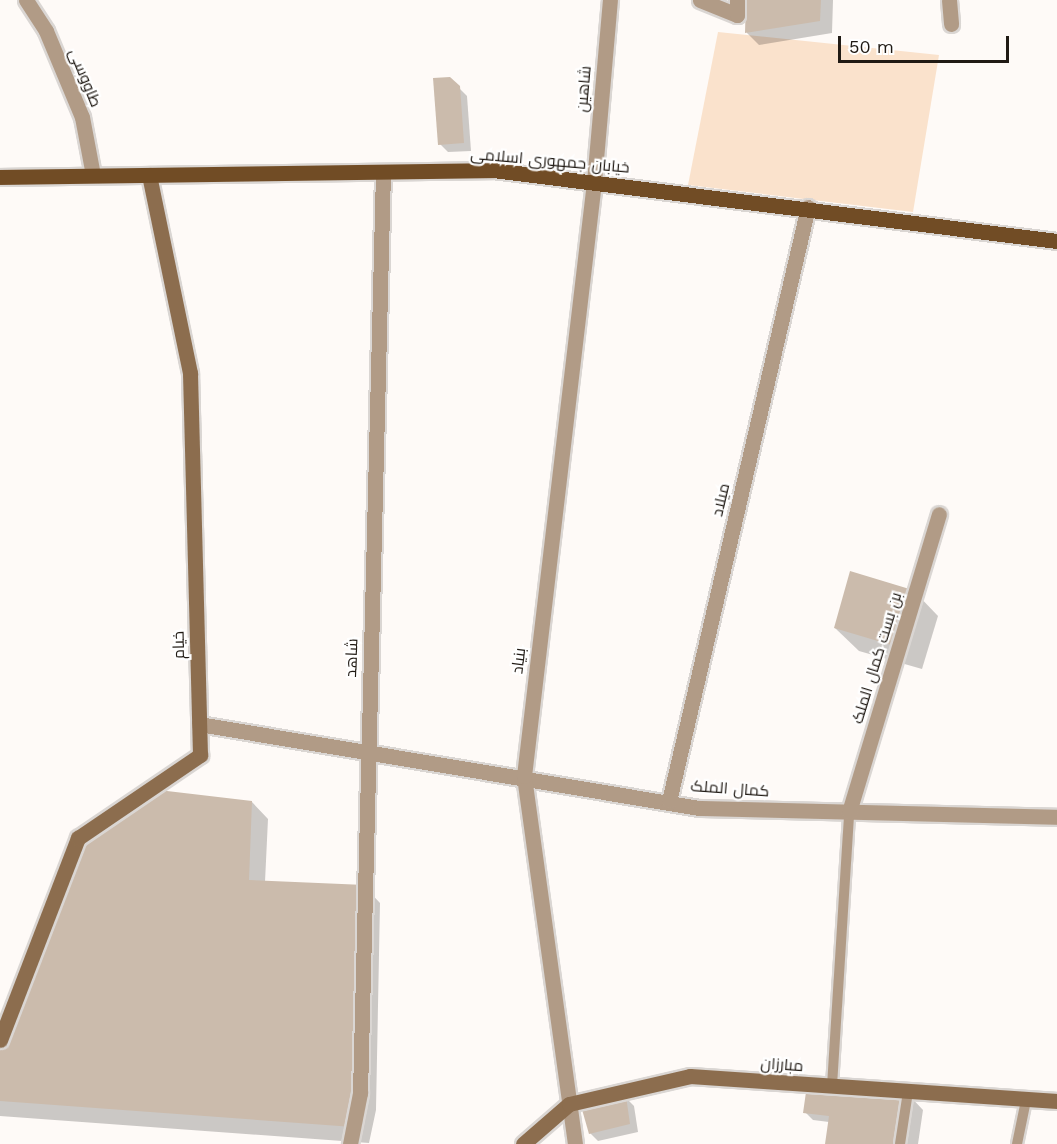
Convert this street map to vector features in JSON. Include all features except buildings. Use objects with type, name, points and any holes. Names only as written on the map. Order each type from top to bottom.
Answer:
[{"type":"main road","name":"خیابان جمهوری اسلامی","points":[[0,177],[493,170],[808,207],[1057,241]]},
{"type":"street","name":"طاووسی","points":[[26,0],[46,32],[82,117],[93,175]]},
{"type":"street","name":"شاهین","points":[[594,182],[610,0]]},
{"type":"street","points":[[700,0],[737,15],[737,0]]},
{"type":"street","points":[[949,0],[951,24]]},
{"type":"street","name":"شاهد","points":[[350,1144],[360,1093],[383,172]]},
{"type":"street","name":"خیام","points":[[0,1040],[78,838],[200,755],[190,372],[149,175]]},
{"type":"street","name":"بنیاد","points":[[575,1144],[524,776],[594,182]]},
{"type":"street","name":"میلاد","points":[[669,801],[808,207]]},
{"type":"street","name":"بن بست کمال الملک","points":[[849,812],[939,514]]},
{"type":"street","name":"کمال الملک","points":[[199,724],[368,756],[524,776],[699,808],[1057,817]]},
{"type":"street","name":"مبارزان","points":[[523,1144],[569,1104],[690,1076],[1057,1101]]},
{"type":"lane","points":[[832,1086],[849,812]]},
{"type":"lane","points":[[900,1144],[908,1092]]},
{"type":"lane","points":[[1017,1144],[1026,1100]]},
{"type":"shaded area","points":[[718,32],[939,55],[913,212],[688,185]]}]
